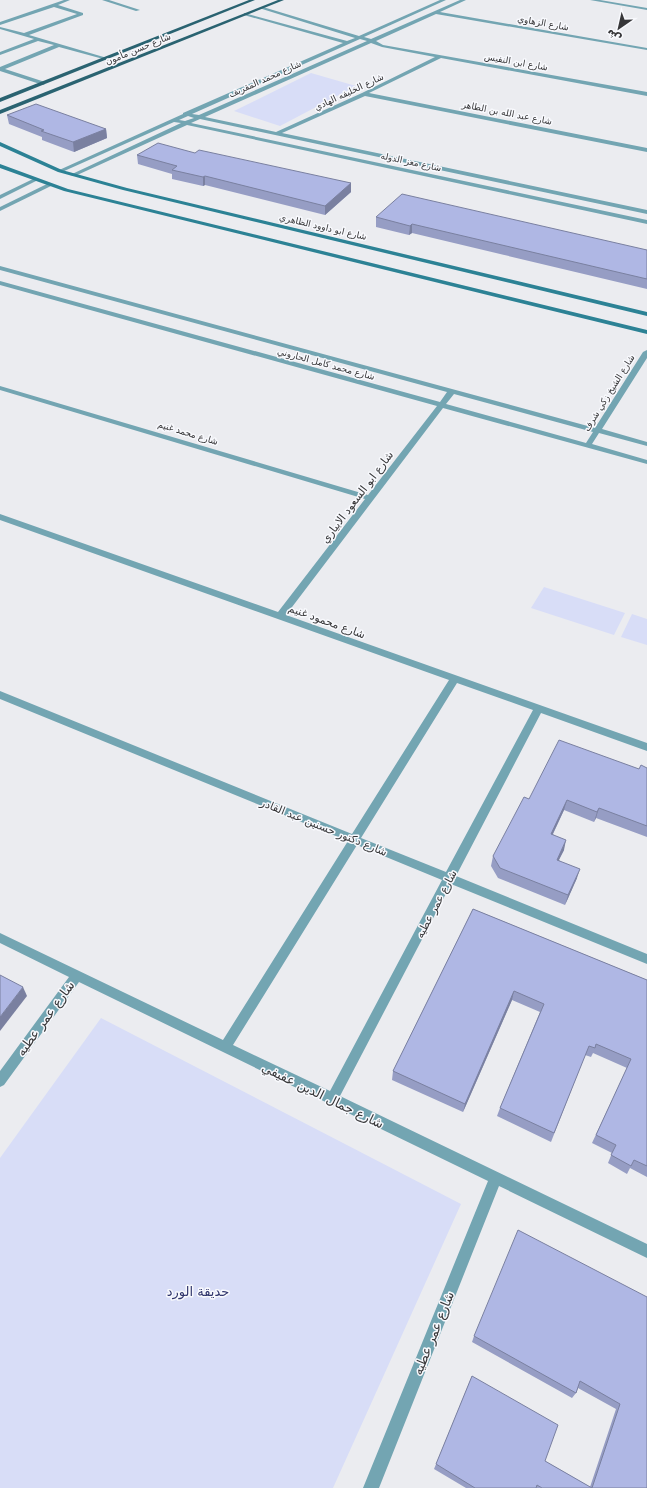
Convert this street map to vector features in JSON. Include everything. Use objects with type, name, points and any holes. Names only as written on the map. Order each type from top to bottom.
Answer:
[{"type":"main road","name":"شارع حسن مأمون","points":[[0,100],[253,0]]},
{"type":"main road","name":"شارع حسن مأمون","points":[[0,112],[282,0]]},
{"type":"street","points":[[50,0],[60,3]]},
{"type":"street","points":[[0,24],[68,0]]},
{"type":"street","points":[[104,0],[138,10]]},
{"type":"street","name":"شارع محمد المقريف","points":[[60,171],[185,114],[444,0]]},
{"type":"street","name":"شارع محمد المقريف","points":[[73,175],[186,123],[464,0]]},
{"type":"street","points":[[592,0],[647,9]]},
{"type":"street","points":[[24,35],[81,14],[54,5]]},
{"type":"street","name":"شارع ابن النفيس","points":[[261,8],[371,41],[382,46]]},
{"type":"street","name":"شارع الزهاوي","points":[[425,8],[438,12],[647,49]]},
{"type":"street","points":[[416,12],[430,16]]},
{"type":"street","name":"شارع ابن النفيس","points":[[246,14],[359,47],[382,46],[647,94]]},
{"type":"street","points":[[0,28],[104,59]]},
{"type":"street","points":[[0,54],[39,39]]},
{"type":"street","points":[[0,69],[59,45]]},
{"type":"street","name":"شارع الخليفه الهادي","points":[[262,140],[364,94],[441,56]]},
{"type":"street","points":[[0,69],[42,83]]},
{"type":"street","name":"شارع عبد الله بن الطاهر","points":[[364,94],[647,150]]},
{"type":"street","name":"شارع معز الدوله","points":[[185,114],[647,212]]},
{"type":"street","name":"شارع معز الدوله","points":[[172,120],[647,222]]},
{"type":"street","name":"شارع ابو داوود الظاهري","points":[[1,146],[60,171],[260,230],[647,332]]},
{"type":"street","name":"شارع ابو داوود الظاهري","points":[[0,166],[49,185],[647,314]]},
{"type":"street","points":[[0,197],[36,180]]},
{"type":"street","points":[[0,209],[49,185]]},
{"type":"street","name":"شارع محمد كامل الحاروني","points":[[0,268],[647,444]]},
{"type":"street","name":"شارع محمد كامل الحاروني","points":[[0,283],[647,462]]},
{"type":"street","name":"شارع الشيخ زكي شرف","points":[[588,445],[647,352]]},
{"type":"street","name":"شارع محمد غنيم","points":[[0,388],[370,498]]},
{"type":"street","name":"شارع ابو السعود الابياري","points":[[280,616],[452,391]]},
{"type":"street","name":"شارع محمود غنيم","points":[[0,517],[647,747]]},
{"type":"street","points":[[225,1048],[455,679]]},
{"type":"street","name":"شارع دكتور حسنين عبد القادر","points":[[0,695],[647,960]]},
{"type":"street","name":"شارع عمر عطيه","points":[[332,1099],[540,708]]},
{"type":"street","name":"شارع جمال الدين عفيفي","points":[[0,938],[647,1251]]},
{"type":"street","name":"شارع عمر عطيه","points":[[0,1081],[77,976]]},
{"type":"street","name":"شارع عمر عطيه","points":[[371,1488],[496,1178]]},
{"type":"green space","points":[[311,73],[356,86],[280,126],[234,111]]},
{"type":"green space","points":[[544,587],[625,613],[614,635],[531,608]]},
{"type":"green space","points":[[632,614],[647,619],[647,645],[621,637]]},
{"type":"green space","name":"حديقة الورد","points":[[101,1018],[461,1204],[333,1488],[0,1488],[0,1158]]},
{"type":"building","points":[[36,104],[106,129],[73,142],[41,131],[44,130],[7,115]]},
{"type":"building","points":[[158,143],[195,153],[199,150],[351,183],[325,206],[205,176],[203,177],[172,170],[177,166],[137,155]]},
{"type":"building","points":[[402,194],[647,250],[647,279],[412,224],[410,226],[376,217]]},
{"type":"building","points":[[559,740],[639,769],[641,765],[647,768],[647,826],[599,808],[597,812],[567,800],[551,834],[566,840],[557,860],[580,869],[568,895],[500,868],[493,856],[524,797],[529,799]]},
{"type":"building","points":[[473,909],[647,980],[647,1166],[634,1160],[631,1166],[611,1155],[616,1145],[596,1135],[631,1059],[596,1044],[595,1048],[589,1046],[554,1133],[500,1108],[544,1004],[514,991],[465,1104],[393,1071]]},
{"type":"building","points":[[0,975],[23,987],[0,1017]]},
{"type":"building","points":[[518,1230],[647,1297],[647,1488],[592,1488],[620,1404],[580,1381],[576,1393],[474,1336]]},
{"type":"building","points":[[472,1376],[558,1425],[545,1461],[592,1488],[542,1488],[537,1485],[536,1488],[475,1488],[436,1464]]}]
